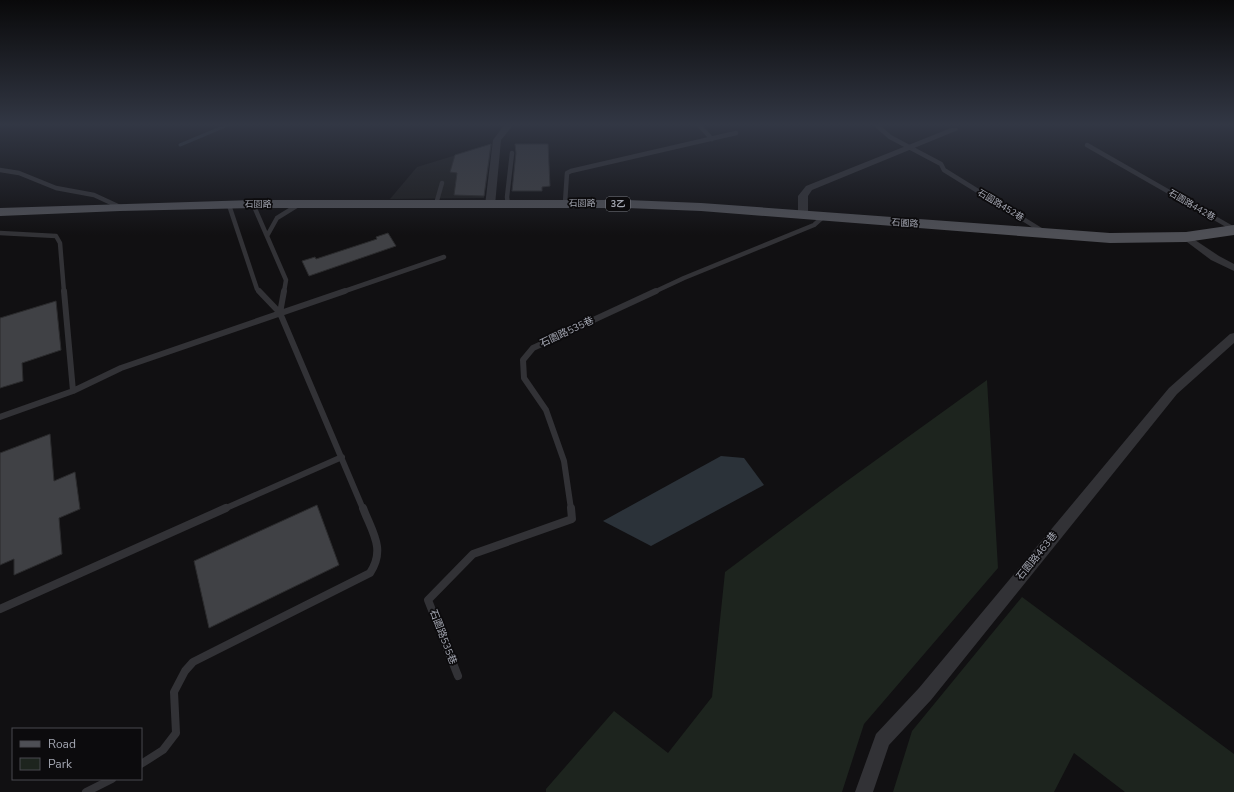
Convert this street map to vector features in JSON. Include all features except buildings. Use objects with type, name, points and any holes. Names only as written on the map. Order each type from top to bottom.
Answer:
[{"type":"main road","name":"石園路","points":[[0,212],[120,207],[253,204],[508,205],[564,203],[701,207],[1110,238],[1186,237],[1234,230]]},
{"type":"street","points":[[490,205],[495,161]]},
{"type":"street","points":[[803,215],[803,196],[809,188],[876,161]]},
{"type":"street","points":[[1186,237],[1215,258],[1234,268]]},
{"type":"street","name":"石園路463巷","points":[[864,792],[882,740],[924,694],[1173,390],[1234,337]]},
{"type":"lane","points":[[508,205],[507,197],[511,161]]},
{"type":"lane","points":[[564,203],[567,173],[615,161]]},
{"type":"lane","name":"石園路452巷","points":[[936,161],[941,164],[944,170],[1048,234]]},
{"type":"lane","name":"石園路442巷","points":[[1115,161],[1234,230]]},
{"type":"lane","points":[[0,170],[19,173],[56,188],[94,195],[120,207]]},
{"type":"lane","points":[[436,204],[442,183]]},
{"type":"lane","points":[[253,204],[286,280],[280,313]]},
{"type":"lane","points":[[142,763],[163,750],[176,733],[174,692],[185,671],[193,662],[370,573],[378,562],[379,551],[375,538],[342,457],[280,313],[257,289],[228,205]]},
{"type":"lane","points":[[267,236],[277,218],[298,205]]},
{"type":"lane","name":"石園路535巷","points":[[458,676],[428,600],[473,554],[572,519],[564,461],[546,410],[524,378],[523,360],[533,348],[684,278],[814,225],[822,216]]},
{"type":"lane","points":[[0,233],[52,235],[56,236],[60,243],[73,391]]},
{"type":"lane","points":[[0,417],[73,391],[121,368],[444,257]]},
{"type":"lane","points":[[0,609],[342,457]]},
{"type":"lane","points":[[86,792],[110,780]]},
{"type":"shaded area","points":[[437,161],[489,161],[484,198],[390,199],[417,167]]},
{"type":"shaded area","points":[[721,456],[744,458],[764,485],[651,546],[603,521]]},
{"type":"green space","points":[[987,380],[998,568],[864,724],[842,792],[546,792],[546,789],[614,711],[668,753],[712,697],[725,572],[840,486]]},
{"type":"green space","points":[[1022,597],[1234,754],[1234,792],[1125,792],[1074,753],[1054,792],[893,792],[912,731]]}]
